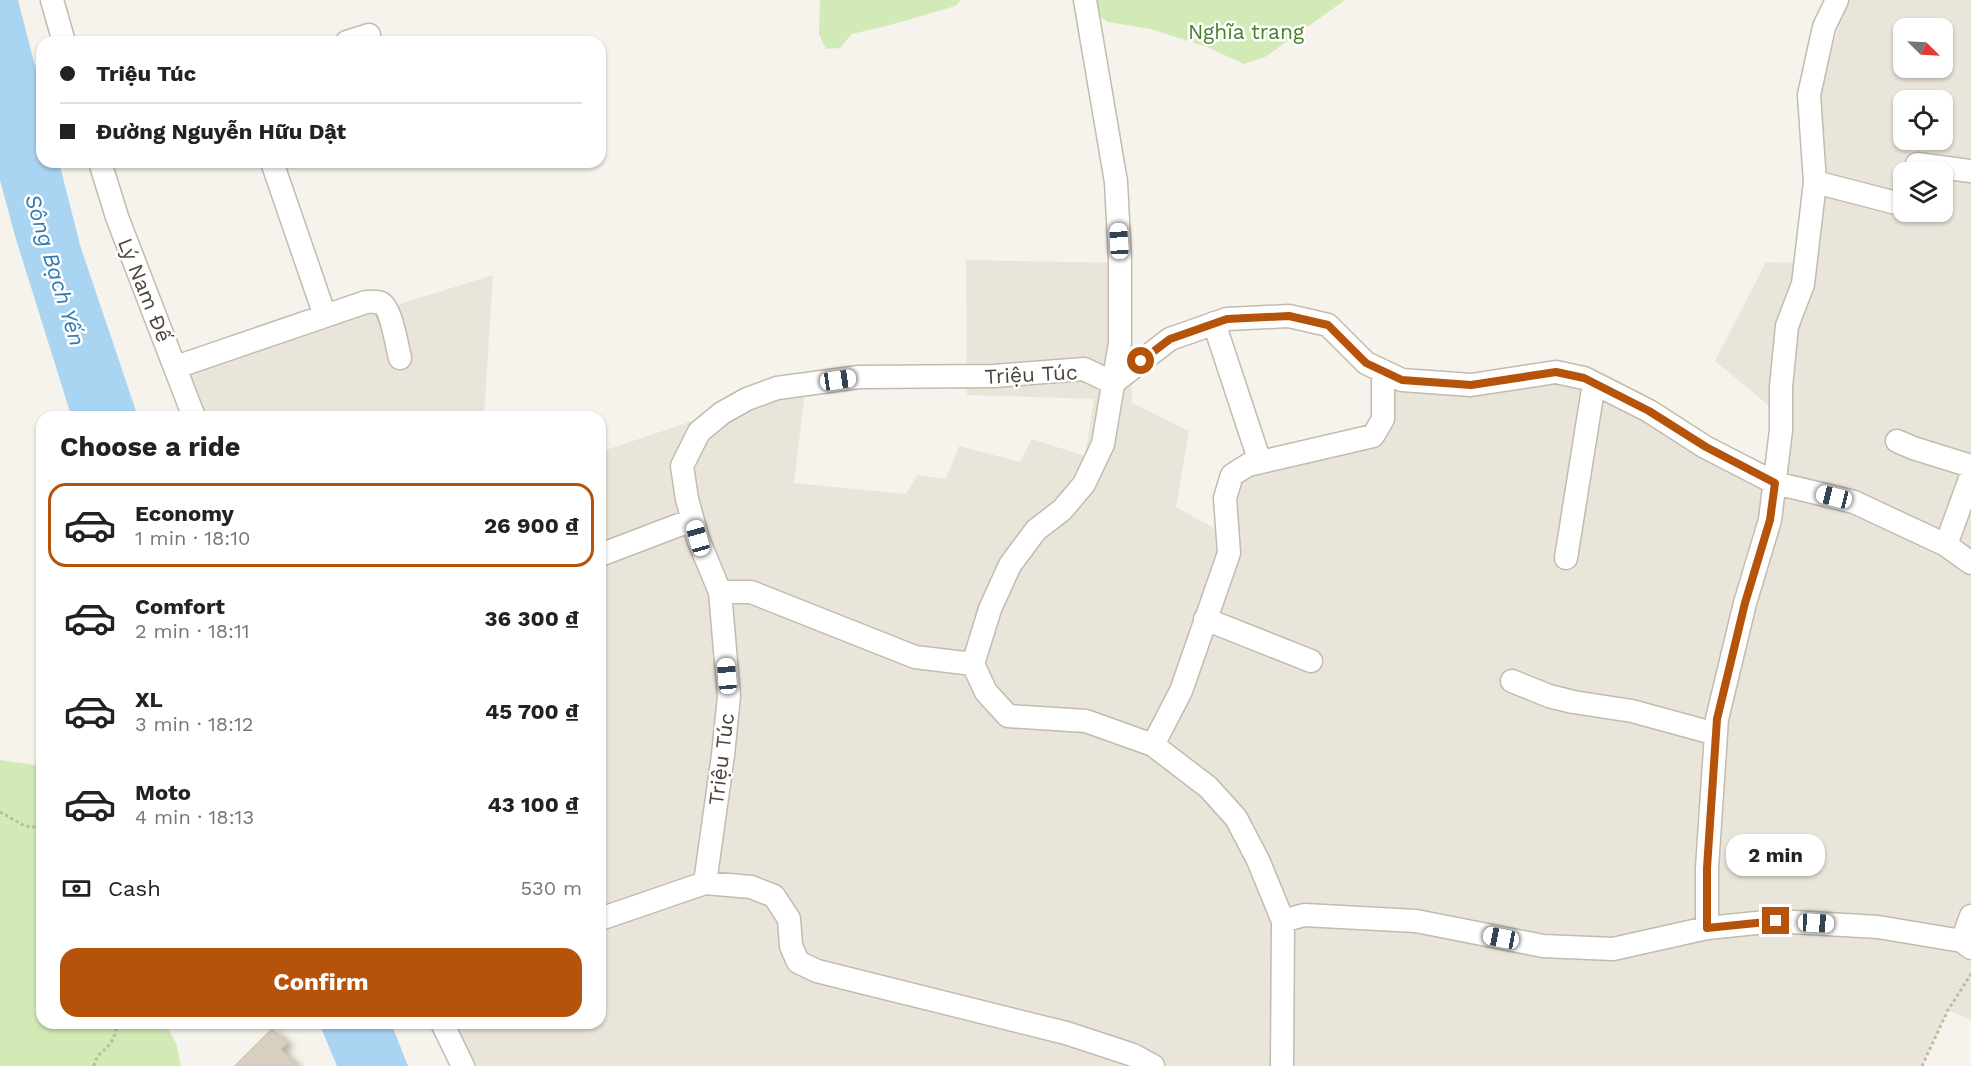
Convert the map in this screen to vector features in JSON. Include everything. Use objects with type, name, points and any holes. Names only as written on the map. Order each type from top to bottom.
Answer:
[{"type":"street","points":[[52,0],[62,36]]},
{"type":"street","points":[[1085,0],[1116,182],[1120,260],[1120,344],[1102,444],[1084,484],[1062,510],[1036,530],[1010,565],[990,609],[973,664],[986,692],[1008,716],[1086,721],[1153,746],[1208,788],[1236,818],[1258,860],[1283,921],[1282,1066]]},
{"type":"street","points":[[1707,928],[1707,868],[1717,719],[1745,603],[1770,520],[1781,430],[1781,387],[1787,326],[1803,284],[1815,182],[1809,95],[1824,27],[1837,0]]},
{"type":"street","name":"Lý Nam Đế","points":[[102,168],[117,217],[192,411]]},
{"type":"street","points":[[274,168],[325,316]]},
{"type":"street","points":[[1953,169],[1971,171]]},
{"type":"street","points":[[1815,182],[1893,202]]},
{"type":"street","points":[[176,367],[366,302],[378,301],[388,312],[400,358]]},
{"type":"street","points":[[1113,382],[1170,339],[1227,319],[1289,316],[1328,325],[1366,363],[1402,380],[1471,385],[1556,372],[1584,378],[1649,411],[1706,447],[1775,483],[1854,502],[1946,546],[1971,563]]},
{"type":"street","points":[[1214,323],[1260,462]]},
{"type":"street","name":"Triệu Túc","points":[[705,883],[729,696],[720,592],[692,520],[682,466],[699,432],[730,408],[777,388],[859,377],[994,376],[1084,369],[1113,382]]},
{"type":"street","points":[[1153,746],[1181,691],[1229,553],[1225,498],[1232,475],[1248,465],[1373,436],[1383,419],[1383,371]]},
{"type":"street","points":[[1566,558],[1593,383]]},
{"type":"street","points":[[1897,441],[1971,466]]},
{"type":"street","points":[[1946,546],[1971,476]]},
{"type":"street","points":[[606,553],[692,520]]},
{"type":"street","points":[[720,592],[751,592],[915,657],[973,664]]},
{"type":"street","points":[[1205,619],[1311,662]]},
{"type":"street","points":[[1512,681],[1549,696],[1632,711],[1716,734]]},
{"type":"street","points":[[606,917],[705,883],[751,887],[774,896],[789,919],[791,946],[798,962],[817,971],[1066,1033],[1132,1055],[1153,1066]]},
{"type":"street","points":[[1283,921],[1304,915],[1416,921],[1543,946],[1613,949],[1707,928],[1776,921],[1878,927],[1967,944],[1971,916]]},
{"type":"street","points":[[445,1029],[464,1066]]},
{"type":"path","points":[[0,812],[25,826],[36,827]]},
{"type":"path","points":[[1922,1066],[1948,1010],[1971,974]]},
{"type":"path","points":[[94,1066],[95,1059],[108,1047],[116,1029]]},
{"type":"shaded area","points":[[1848,0],[1971,0],[1971,1020],[1948,1010],[1922,1066],[461,1066],[441,1029],[606,1029],[606,450],[806,383],[794,483],[906,494],[917,475],[946,479],[959,446],[1020,462],[1032,439],[1085,456],[1094,399],[967,395],[966,260],[1130,263],[1132,403],[1189,431],[1176,507],[1214,528],[1224,480],[1371,435],[1380,387],[1586,381],[1768,484],[1775,411],[1715,361],[1766,262],[1802,263],[1810,110]]},
{"type":"shaded area","points":[[493,275],[484,411],[197,411],[183,372]]},
{"type":"green space","points":[[820,0],[961,0],[955,6],[852,34],[840,48],[826,49],[819,34]]},
{"type":"green space","name":"Nghĩa trang","points":[[1073,0],[1345,0],[1265,57],[1244,64],[1207,47],[1151,29],[1108,22]]},
{"type":"green space","points":[[0,760],[36,765],[36,1029],[169,1029],[177,1046],[181,1066],[0,1066]]},
{"type":"water","name":"Sông Bạch Yến","points":[[0,0],[18,0],[36,70],[36,168],[61,168],[80,245],[136,411],[70,411],[15,236],[0,180]]},
{"type":"water","points":[[322,1029],[393,1029],[408,1066],[337,1066]]},
{"type":"building","points":[[272,1029],[287,1043],[280,1049],[297,1066],[235,1066]]},
{"type":"route","points":[[1141,361],[1170,339],[1227,319],[1289,316],[1328,325],[1366,363],[1402,380],[1471,385],[1556,372],[1584,378],[1649,411],[1706,447],[1775,483],[1770,520],[1745,603],[1717,719],[1707,868],[1707,928],[1776,921]]}]
